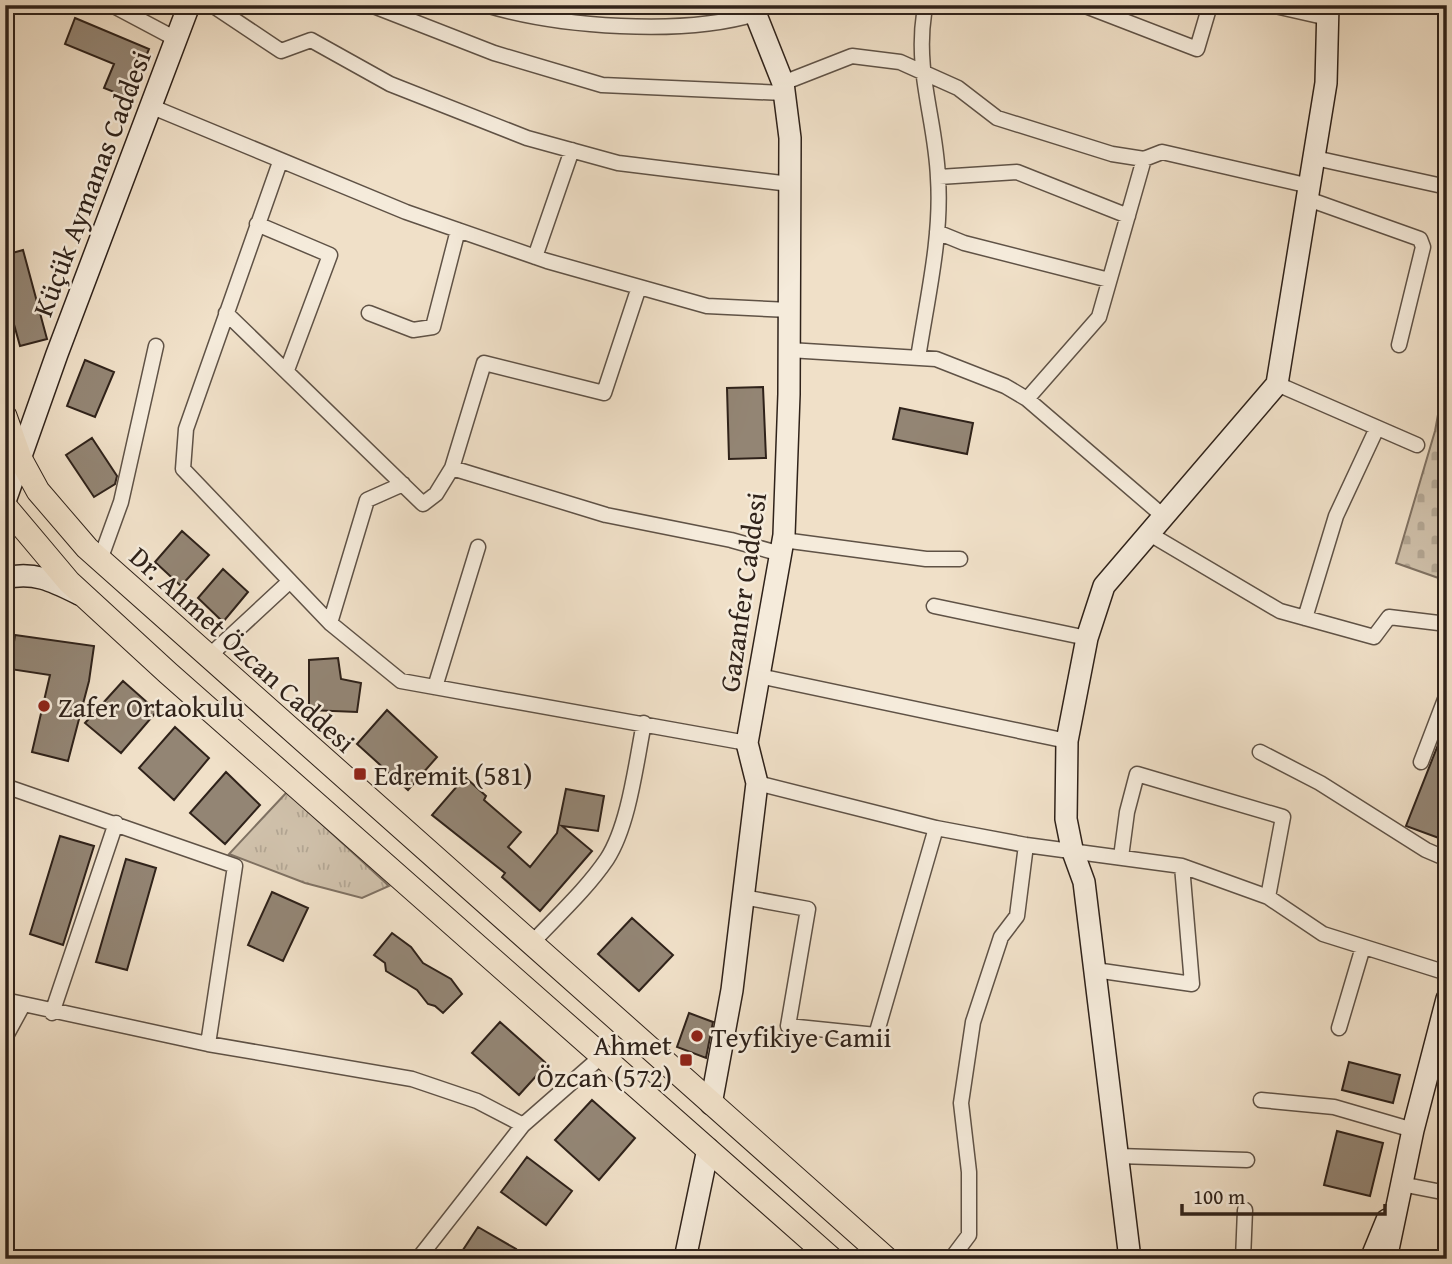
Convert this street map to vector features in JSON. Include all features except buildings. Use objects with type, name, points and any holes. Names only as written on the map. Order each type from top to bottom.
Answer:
[{"type":"main road","name":"Dr. Ahmet Özcan Caddesi","points":[[5,416],[20,458],[38,491],[100,561],[887,1259]]},
{"type":"main road","points":[[5,503],[84,597],[832,1259]]},
{"type":"street","points":[[112,5],[176,39]]},
{"type":"street","name":"Küçük Aymanas Caddesi","points":[[5,503],[189,5]]},
{"type":"street","points":[[212,5],[281,51],[311,40],[390,84],[527,138],[618,163],[790,184]]},
{"type":"street","points":[[371,5],[494,53],[602,85],[783,88],[852,56],[900,62],[958,88],[997,118],[1112,154],[1144,159],[1162,152],[1309,192],[1420,239],[1423,247],[1399,345]]},
{"type":"street","points":[[486,5],[579,22],[671,27],[727,23],[754,10]]},
{"type":"street","points":[[1083,5],[1196,49],[1210,5]]},
{"type":"street","points":[[1130,1259],[1084,882],[1072,849],[1066,819],[1067,741],[1087,638],[1104,586],[1162,515],[1277,384],[1327,74],[1328,12],[1270,5]]},
{"type":"street","name":"Gazanfer Caddesi","points":[[711,1104],[732,990],[757,783],[747,743],[782,547],[790,310],[790,138],[783,88],[754,10]]},
{"type":"street","points":[[918,358],[937,232],[939,177],[921,71],[924,14]]},
{"type":"street","points":[[150,106],[280,162],[535,257],[708,306],[790,310]]},
{"type":"street","points":[[535,257],[572,150]]},
{"type":"street","points":[[1315,158],[1447,187]]},
{"type":"street","points":[[1027,399],[1099,317],[1144,159]]},
{"type":"street","points":[[280,162],[186,429],[183,468],[330,623],[401,681],[747,743]]},
{"type":"street","points":[[939,177],[1017,172],[1128,216]]},
{"type":"street","points":[[257,224],[330,254],[287,370]]},
{"type":"street","points":[[369,313],[413,330],[433,327],[458,230]]},
{"type":"street","points":[[937,232],[964,243],[1109,280]]},
{"type":"street","points":[[226,313],[423,504],[436,494],[452,468],[484,363],[604,393],[639,287]]},
{"type":"street","points":[[100,561],[121,502],[156,346]]},
{"type":"street","points":[[789,350],[936,359],[1004,386],[1027,399],[1162,515]]},
{"type":"street","points":[[1277,384],[1417,445]]},
{"type":"street","points":[[1305,618],[1336,516],[1377,428]]},
{"type":"street","points":[[452,468],[606,515],[731,540],[926,559],[960,559]]},
{"type":"street","points":[[330,623],[368,500],[403,484]]},
{"type":"street","points":[[1148,533],[1280,611],[1374,637],[1389,617],[1447,624]]},
{"type":"street","points":[[435,687],[478,547]]},
{"type":"street","points":[[5,578],[24,573],[84,597]]},
{"type":"street","points":[[207,658],[290,581]]},
{"type":"street","points":[[934,606],[1087,638]]},
{"type":"street","points":[[759,676],[1067,741]]},
{"type":"street","points":[[1421,762],[1447,694]]},
{"type":"street","points":[[531,944],[607,858],[616,839],[644,723]]},
{"type":"street","points":[[1260,752],[1320,783],[1409,840],[1447,859]]},
{"type":"street","points":[[1121,856],[1127,812],[1137,774],[1283,817],[1268,897]]},
{"type":"street","points":[[757,783],[936,828],[1026,845],[1072,849],[1182,866],[1268,897],[1323,934],[1447,973]]},
{"type":"street","points":[[5,786],[235,866],[208,1044]]},
{"type":"street","points":[[52,1013],[116,823]]},
{"type":"street","points":[[743,897],[808,909],[788,1026],[876,1035],[936,828]]},
{"type":"street","points":[[951,1259],[969,1235],[969,1172],[961,1103],[973,1022],[1001,937],[1017,916],[1026,845]]},
{"type":"street","points":[[1095,970],[1192,984],[1182,866]]},
{"type":"street","points":[[1339,1028],[1363,947]]},
{"type":"street","points":[[1387,1259],[1413,1130],[1447,999]]},
{"type":"street","points":[[5,1000],[52,1013],[208,1044],[412,1079],[477,1101],[523,1125]]},
{"type":"street","points":[[5,1038],[23,1005]]},
{"type":"street","points":[[418,1259],[523,1125],[603,1055]]},
{"type":"street","points":[[1261,1100],[1334,1107],[1413,1130]]},
{"type":"street","points":[[685,1259],[708,1149]]},
{"type":"street","points":[[1118,1156],[1247,1160]]},
{"type":"street","points":[[1401,1189],[1447,1193]]},
{"type":"street","points":[[1371,1259],[1374,1246],[1401,1189]]},
{"type":"street","points":[[1401,1189],[1409,1217],[1401,1259]]},
{"type":"street","points":[[1243,1259],[1245,1210]]},
{"type":"green space","points":[[1447,366],[1447,581],[1396,563],[1435,431]]},
{"type":"green space","points":[[287,792],[389,886],[362,898],[305,883],[229,854]]},
{"type":"place","name":"Zafer Ortaokulu","points":[[44,706]]},
{"type":"place","name":"Edremit (581)","points":[[360,774]]},
{"type":"place","name":"Teyfikiye Camii","points":[[697,1036]]},
{"type":"place","name":"Ahmet Özcan (572)","points":[[686,1060]]}]
